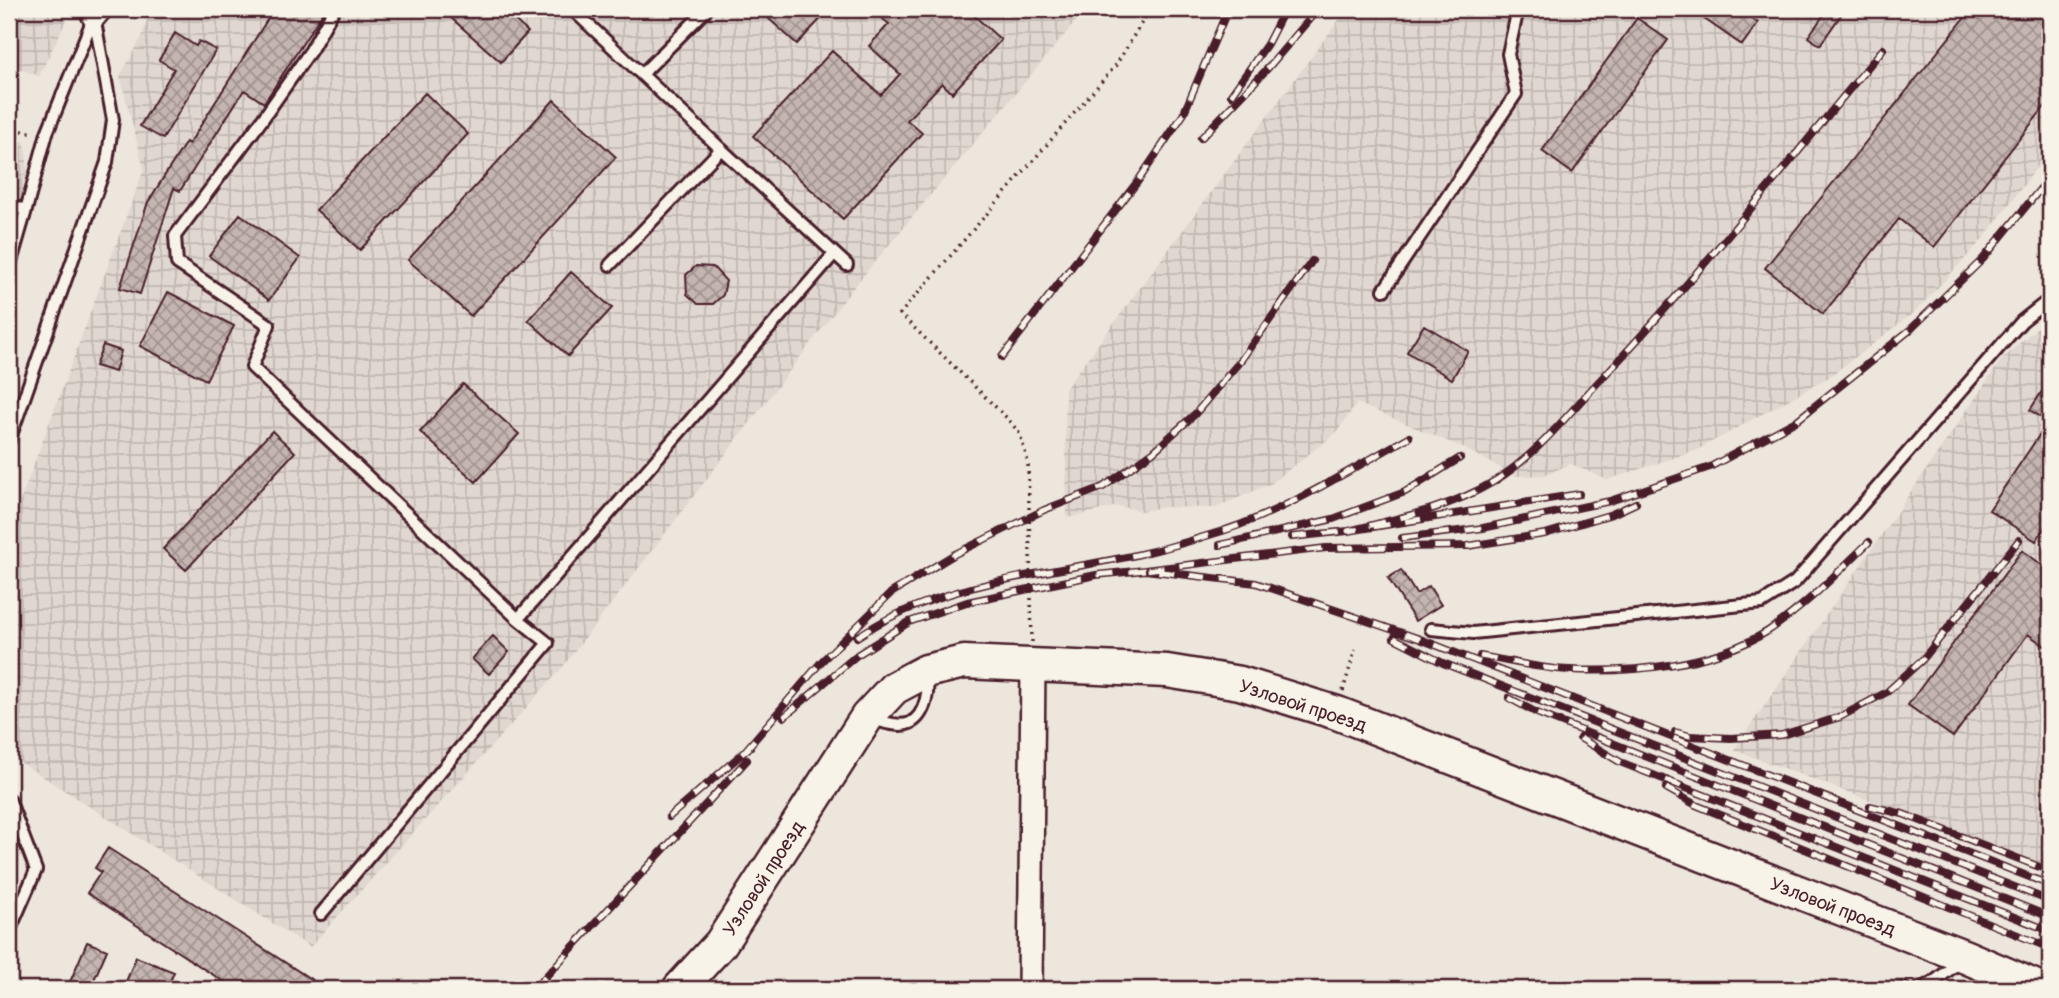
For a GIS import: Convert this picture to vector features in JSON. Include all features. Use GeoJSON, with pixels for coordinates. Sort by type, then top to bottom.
{"type":"FeatureCollection","features":[{"type":"Feature","properties":{"kind":"street","name":"Узловой проезд"},"geometry":{"type":"LineString","coordinates":[[679,989],[721,943],[867,717],[894,688],[926,671],[964,662],[1167,671],[1240,683],[1337,713],[1966,957],[2041,989]]}},
{"type":"Feature","properties":{"kind":"street"},"geometry":{"type":"LineString","coordinates":[[1030,989],[1033,665]]}},
{"type":"Feature","properties":{"kind":"lane"},"geometry":{"type":"LineString","coordinates":[[321,914],[548,643],[518,619],[251,367],[270,325],[177,263],[176,236],[262,121],[311,50],[334,9]]}},
{"type":"Feature","properties":{"kind":"lane"},"geometry":{"type":"LineString","coordinates":[[572,9],[847,265]]}},
{"type":"Feature","properties":{"kind":"lane"},"geometry":{"type":"LineString","coordinates":[[642,74],[706,9]]}},
{"type":"Feature","properties":{"kind":"lane"},"geometry":{"type":"LineString","coordinates":[[1384,290],[1516,94],[1508,54],[1518,9]]}},
{"type":"Feature","properties":{"kind":"lane"},"geometry":{"type":"LineString","coordinates":[[9,269],[47,132],[97,12]]}},
{"type":"Feature","properties":{"kind":"lane"},"geometry":{"type":"LineString","coordinates":[[9,441],[107,162],[113,120],[97,12]]}},
{"type":"Feature","properties":{"kind":"lane"},"geometry":{"type":"LineString","coordinates":[[610,265],[721,149]]}},
{"type":"Feature","properties":{"kind":"lane"},"geometry":{"type":"LineString","coordinates":[[9,205],[26,210]]}},
{"type":"Feature","properties":{"kind":"lane"},"geometry":{"type":"LineString","coordinates":[[518,619],[834,254]]}},
{"type":"Feature","properties":{"kind":"lane"},"geometry":{"type":"LineString","coordinates":[[1431,629],[1473,633],[1762,603],[1795,582],[2022,321],[2050,299]]}},
{"type":"Feature","properties":{"kind":"lane"},"geometry":{"type":"LineString","coordinates":[[9,799],[36,870],[9,932]]}},
{"type":"Feature","properties":{"kind":"lane"},"geometry":{"type":"LineString","coordinates":[[1918,989],[1931,984],[1966,957]]}},
{"type":"Feature","properties":{"kind":"lane"},"geometry":{"type":"LineString","coordinates":[[1900,989],[1905,989]]}},
{"type":"Feature","properties":{"kind":"path"},"geometry":{"type":"LineString","coordinates":[[1033,665],[1028,461],[1020,434],[1008,419],[900,314],[1116,65],[1150,9]]}},
{"type":"Feature","properties":{"kind":"path"},"geometry":{"type":"LineString","coordinates":[[9,125],[25,132],[47,132]]}},
{"type":"Feature","properties":{"kind":"path"},"geometry":{"type":"LineString","coordinates":[[1337,713],[1355,650]]}},
{"type":"Feature","properties":{"kind":"shaded area"},"geometry":{"type":"Polygon","coordinates":[[[9,9],[72,9],[39,76],[9,65],[9,9]]]}},
{"type":"Feature","properties":{"kind":"shaded area"},"geometry":{"type":"Polygon","coordinates":[[[150,9],[1086,9],[853,288],[562,668],[310,947],[9,755],[9,531],[144,169],[120,76],[142,37],[150,9]]]}},
{"type":"Feature","properties":{"kind":"shaded area"},"geometry":{"type":"Polygon","coordinates":[[[1347,9],[2050,9],[2050,150],[1983,239],[1915,312],[1829,377],[1697,450],[1607,480],[1571,464],[1544,475],[1516,476],[1461,447],[1357,403],[1336,433],[1272,483],[1215,508],[1163,507],[1142,511],[1118,506],[1067,518],[1065,389],[1347,9]]]}},
{"type":"Feature","properties":{"kind":"shaded area"},"geometry":{"type":"Polygon","coordinates":[[[9,136],[25,142],[31,204],[9,292],[9,136]]]}},
{"type":"Feature","properties":{"kind":"shaded area"},"geometry":{"type":"Polygon","coordinates":[[[2050,316],[2050,867],[1734,750],[2002,359],[2050,316]]]}},
{"type":"Feature","properties":{"kind":"building"},"geometry":{"type":"Polygon","coordinates":[[[274,9],[325,9],[264,103],[244,90],[180,191],[174,188],[140,294],[120,288],[148,202],[186,142],[189,144],[274,9]]]}},
{"type":"Feature","properties":{"kind":"building"},"geometry":{"type":"Polygon","coordinates":[[[441,9],[502,9],[528,32],[501,62],[441,9]]]}},
{"type":"Feature","properties":{"kind":"building"},"geometry":{"type":"Polygon","coordinates":[[[758,9],[830,9],[797,44],[758,9]]]}},
{"type":"Feature","properties":{"kind":"building"},"geometry":{"type":"Polygon","coordinates":[[[871,9],[967,9],[1001,40],[952,93],[942,83],[907,120],[922,133],[843,219],[753,136],[832,51],[881,95],[900,74],[869,46],[889,24],[871,9]]]}},
{"type":"Feature","properties":{"kind":"building"},"geometry":{"type":"Polygon","coordinates":[[[1690,9],[1736,9],[1758,23],[1742,45],[1690,9]]]}},
{"type":"Feature","properties":{"kind":"building"},"geometry":{"type":"Polygon","coordinates":[[[1828,9],[1845,9],[1820,45],[1808,37],[1828,9]]]}},
{"type":"Feature","properties":{"kind":"building"},"geometry":{"type":"Polygon","coordinates":[[[1972,9],[2044,9],[2050,14],[2050,100],[1934,247],[1899,219],[1823,314],[1765,268],[1972,9]]]}},
{"type":"Feature","properties":{"kind":"building"},"geometry":{"type":"Polygon","coordinates":[[[1637,18],[1668,40],[1572,173],[1542,151],[1637,18]]]}},
{"type":"Feature","properties":{"kind":"building"},"geometry":{"type":"Polygon","coordinates":[[[175,33],[196,46],[199,41],[216,50],[163,139],[140,126],[174,69],[159,60],[175,33]]]}},
{"type":"Feature","properties":{"kind":"building"},"geometry":{"type":"Polygon","coordinates":[[[425,93],[468,134],[360,250],[316,210],[425,93]]]}},
{"type":"Feature","properties":{"kind":"building"},"geometry":{"type":"Polygon","coordinates":[[[554,100],[616,157],[471,316],[408,260],[554,100]]]}},
{"type":"Feature","properties":{"kind":"building"},"geometry":{"type":"Polygon","coordinates":[[[240,214],[300,258],[269,300],[209,256],[240,214]]]}},
{"type":"Feature","properties":{"kind":"building"},"geometry":{"type":"Polygon","coordinates":[[[696,266],[713,267],[726,281],[723,295],[713,304],[698,304],[687,294],[686,275],[696,266]]]}},
{"type":"Feature","properties":{"kind":"building"},"geometry":{"type":"Polygon","coordinates":[[[571,272],[612,308],[568,356],[528,320],[571,272]]]}},
{"type":"Feature","properties":{"kind":"building"},"geometry":{"type":"Polygon","coordinates":[[[168,292],[234,326],[206,380],[140,346],[168,292]]]}},
{"type":"Feature","properties":{"kind":"building"},"geometry":{"type":"Polygon","coordinates":[[[1424,325],[1468,351],[1452,379],[1407,352],[1424,325]]]}},
{"type":"Feature","properties":{"kind":"building"},"geometry":{"type":"Polygon","coordinates":[[[103,345],[121,351],[115,372],[95,366],[103,345]]]}},
{"type":"Feature","properties":{"kind":"building"},"geometry":{"type":"Polygon","coordinates":[[[2050,379],[2050,519],[2036,541],[1989,510],[2048,422],[2030,410],[2050,379]]]}},
{"type":"Feature","properties":{"kind":"building"},"geometry":{"type":"Polygon","coordinates":[[[463,384],[519,434],[476,482],[420,432],[463,384]]]}},
{"type":"Feature","properties":{"kind":"building"},"geometry":{"type":"Polygon","coordinates":[[[272,431],[295,452],[186,570],[163,549],[272,431]]]}},
{"type":"Feature","properties":{"kind":"building"},"geometry":{"type":"Polygon","coordinates":[[[2022,550],[2050,571],[2050,650],[2028,634],[1953,737],[1908,705],[2022,550]]]}},
{"type":"Feature","properties":{"kind":"building"},"geometry":{"type":"Polygon","coordinates":[[[1401,570],[1416,594],[1429,586],[1441,605],[1415,621],[1388,578],[1401,570]]]}},
{"type":"Feature","properties":{"kind":"building"},"geometry":{"type":"Polygon","coordinates":[[[493,636],[509,652],[489,674],[472,659],[493,636]]]}},
{"type":"Feature","properties":{"kind":"building"},"geometry":{"type":"Polygon","coordinates":[[[108,848],[326,989],[235,989],[87,893],[101,872],[95,868],[108,848]]]}},
{"type":"Feature","properties":{"kind":"building"},"geometry":{"type":"Polygon","coordinates":[[[87,942],[107,950],[90,989],[67,989],[87,942]]]}},
{"type":"Feature","properties":{"kind":"building"},"geometry":{"type":"Polygon","coordinates":[[[136,957],[174,972],[167,989],[123,989],[136,957]]]}},
{"type":"Feature","properties":{"kind":"railway"},"geometry":{"type":"LineString","coordinates":[[1002,357],[1138,181],[1183,115],[1228,9]]}},
{"type":"Feature","properties":{"kind":"railway"},"geometry":{"type":"LineString","coordinates":[[1231,95],[1267,44],[1285,9]]}},
{"type":"Feature","properties":{"kind":"railway"},"geometry":{"type":"LineString","coordinates":[[1201,138],[1268,68],[1318,9]]}},
{"type":"Feature","properties":{"kind":"railway"},"geometry":{"type":"LineString","coordinates":[[1579,494],[1348,531],[1422,512],[1458,499],[1493,482],[1524,459],[1552,433],[1676,296],[1883,49]]}},
{"type":"Feature","properties":{"kind":"railway"},"geometry":{"type":"LineString","coordinates":[[1402,538],[1483,528],[1610,501],[1710,467],[1796,421],[1910,330],[1983,259],[2050,177]]}},
{"type":"Feature","properties":{"kind":"railway"},"geometry":{"type":"LineString","coordinates":[[744,752],[822,661],[891,593],[955,554],[1044,510],[1103,487],[1153,452],[1195,414],[1241,360],[1312,261]]}},
{"type":"Feature","properties":{"kind":"railway"},"geometry":{"type":"LineString","coordinates":[[857,637],[888,619],[956,592],[1144,553],[1230,528],[1309,493],[1409,437]]}},
{"type":"Feature","properties":{"kind":"railway"},"geometry":{"type":"LineString","coordinates":[[1220,545],[1333,519],[1405,492],[1460,458]]}},
{"type":"Feature","properties":{"kind":"railway"},"geometry":{"type":"LineString","coordinates":[[1636,503],[1612,514],[1545,534],[1468,546],[1326,548],[1145,570],[1256,583],[1420,639],[2050,885]]}},
{"type":"Feature","properties":{"kind":"railway"},"geometry":{"type":"LineString","coordinates":[[1292,537],[1348,531]]}},
{"type":"Feature","properties":{"kind":"railway"},"geometry":{"type":"LineString","coordinates":[[1675,732],[1690,736],[1731,738],[1782,735],[1840,717],[1887,692],[1923,659],[2019,540]]}},
{"type":"Feature","properties":{"kind":"railway"},"geometry":{"type":"LineString","coordinates":[[1480,656],[1548,668],[1595,671],[1647,668],[1723,652],[1747,643],[1782,621],[1821,589],[1869,542]]}},
{"type":"Feature","properties":{"kind":"railway"},"geometry":{"type":"LineString","coordinates":[[784,717],[857,655],[909,622],[967,602],[1096,575],[1145,570]]}},
{"type":"Feature","properties":{"kind":"railway"},"geometry":{"type":"LineString","coordinates":[[1394,638],[1443,663],[2050,901]]}},
{"type":"Feature","properties":{"kind":"railway"},"geometry":{"type":"LineString","coordinates":[[1509,698],[1537,713],[2050,917]]}},
{"type":"Feature","properties":{"kind":"railway"},"geometry":{"type":"LineString","coordinates":[[1580,738],[1620,762],[2050,931]]}},
{"type":"Feature","properties":{"kind":"railway"},"geometry":{"type":"LineString","coordinates":[[669,817],[750,747]]}},
{"type":"Feature","properties":{"kind":"railway"},"geometry":{"type":"LineString","coordinates":[[534,989],[747,760]]}},
{"type":"Feature","properties":{"kind":"railway"},"geometry":{"type":"LineString","coordinates":[[1666,788],[1696,805],[2050,948]]}},
{"type":"Feature","properties":{"kind":"railway"},"geometry":{"type":"LineString","coordinates":[[1870,806],[1903,814],[2050,871]]}}]}
